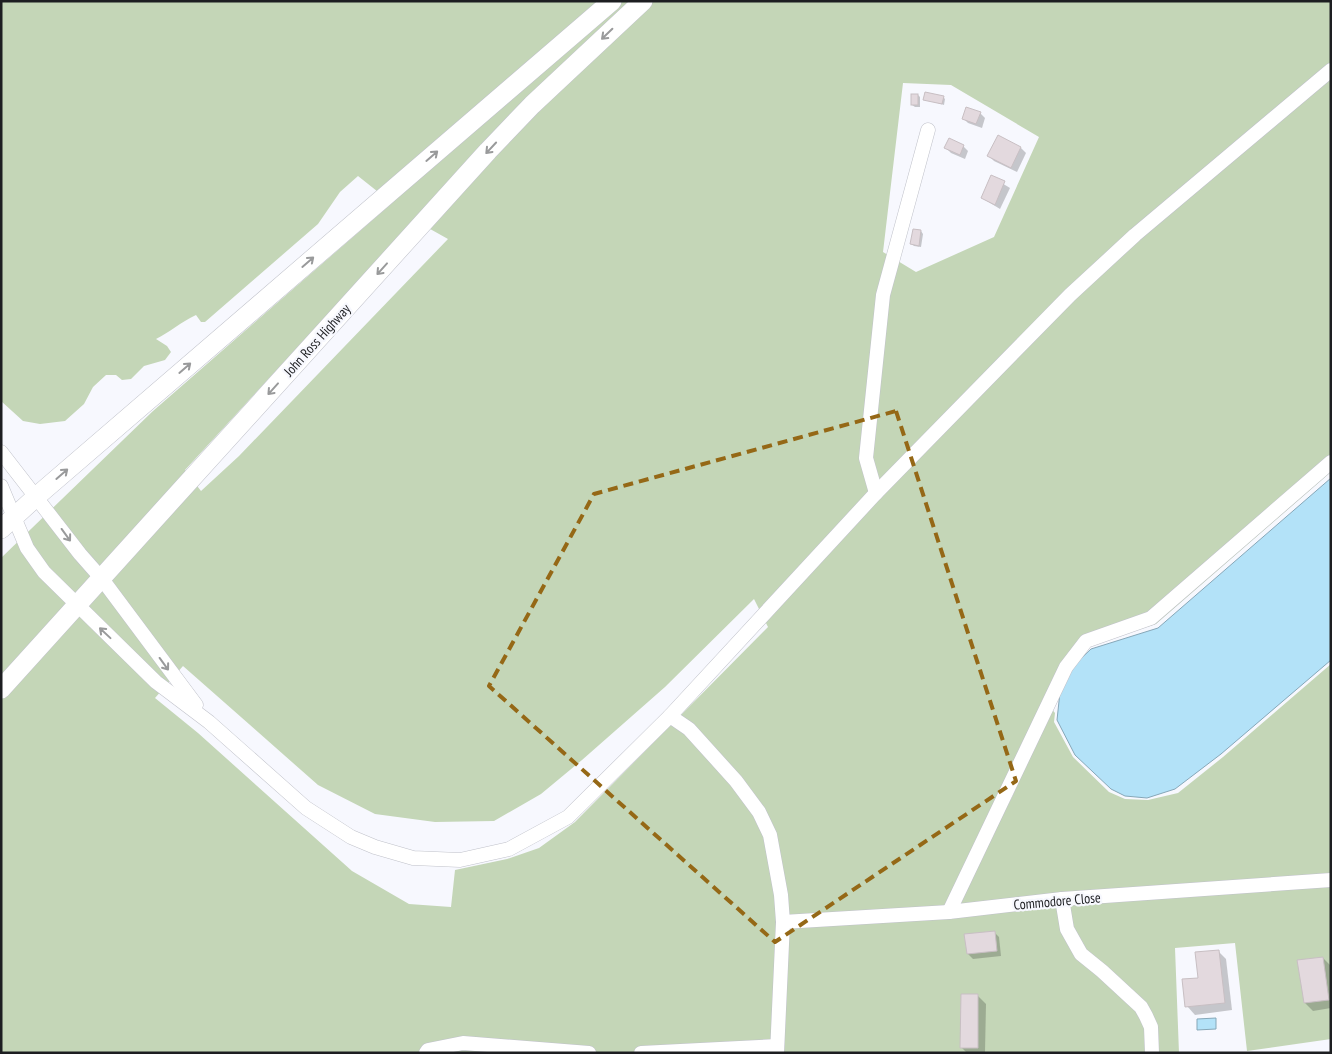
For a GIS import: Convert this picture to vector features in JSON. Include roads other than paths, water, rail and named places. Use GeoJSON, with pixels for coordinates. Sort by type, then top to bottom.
{"type":"FeatureCollection","features":[{"type":"Feature","properties":{"kind":"main road"},"geometry":{"type":"LineString","coordinates":[[7,524],[37,496],[612,1]]}},
{"type":"Feature","properties":{"kind":"main road","name":"John Ross Highway"},"geometry":{"type":"LineString","coordinates":[[1,688],[488,152],[532,105],[643,1]]}},
{"type":"Feature","properties":{"kind":"street"},"geometry":{"type":"LineString","coordinates":[[1,486],[7,524],[44,572],[156,682],[209,722],[306,808],[351,836],[375,847],[413,858],[460,860],[509,850],[568,817],[670,716],[876,492],[1070,295],[1135,235],[1331,70]]}},
{"type":"Feature","properties":{"kind":"street"},"geometry":{"type":"LineString","coordinates":[[876,492],[866,458],[883,295],[928,130]]}},
{"type":"Feature","properties":{"kind":"street"},"geometry":{"type":"LineString","coordinates":[[1,452],[37,496],[80,554],[102,578],[209,722]]}},
{"type":"Feature","properties":{"kind":"street"},"geometry":{"type":"LineString","coordinates":[[949,912],[1066,667],[1086,641],[1151,618],[1331,462]]}},
{"type":"Feature","properties":{"kind":"street"},"geometry":{"type":"LineString","coordinates":[[640,1053],[777,1049],[783,922],[781,895],[770,835],[759,812],[736,781],[689,728],[670,716]]}},
{"type":"Feature","properties":{"kind":"street","name":"Commodore Close"},"geometry":{"type":"LineString","coordinates":[[783,922],[949,912],[1062,899],[1331,880]]}},
{"type":"Feature","properties":{"kind":"street"},"geometry":{"type":"LineString","coordinates":[[1062,899],[1067,929],[1080,954],[1102,970],[1141,1007],[1151,1027],[1152,1053]]}},
{"type":"Feature","properties":{"kind":"street"},"geometry":{"type":"LineString","coordinates":[[426,1053],[428,1050],[463,1043],[589,1053]]}},
{"type":"Feature","properties":{"kind":"water"},"geometry":{"type":"Polygon","coordinates":[[[1331,478],[1331,660],[1221,754],[1175,789],[1147,798],[1125,796],[1111,789],[1075,755],[1057,720],[1060,692],[1069,670],[1091,649],[1158,628],[1331,478]]]}},
{"type":"Feature","properties":{"kind":"water"},"geometry":{"type":"Polygon","coordinates":[[[1216,1018],[1216,1029],[1197,1030],[1197,1019],[1216,1018]]]}}]}
